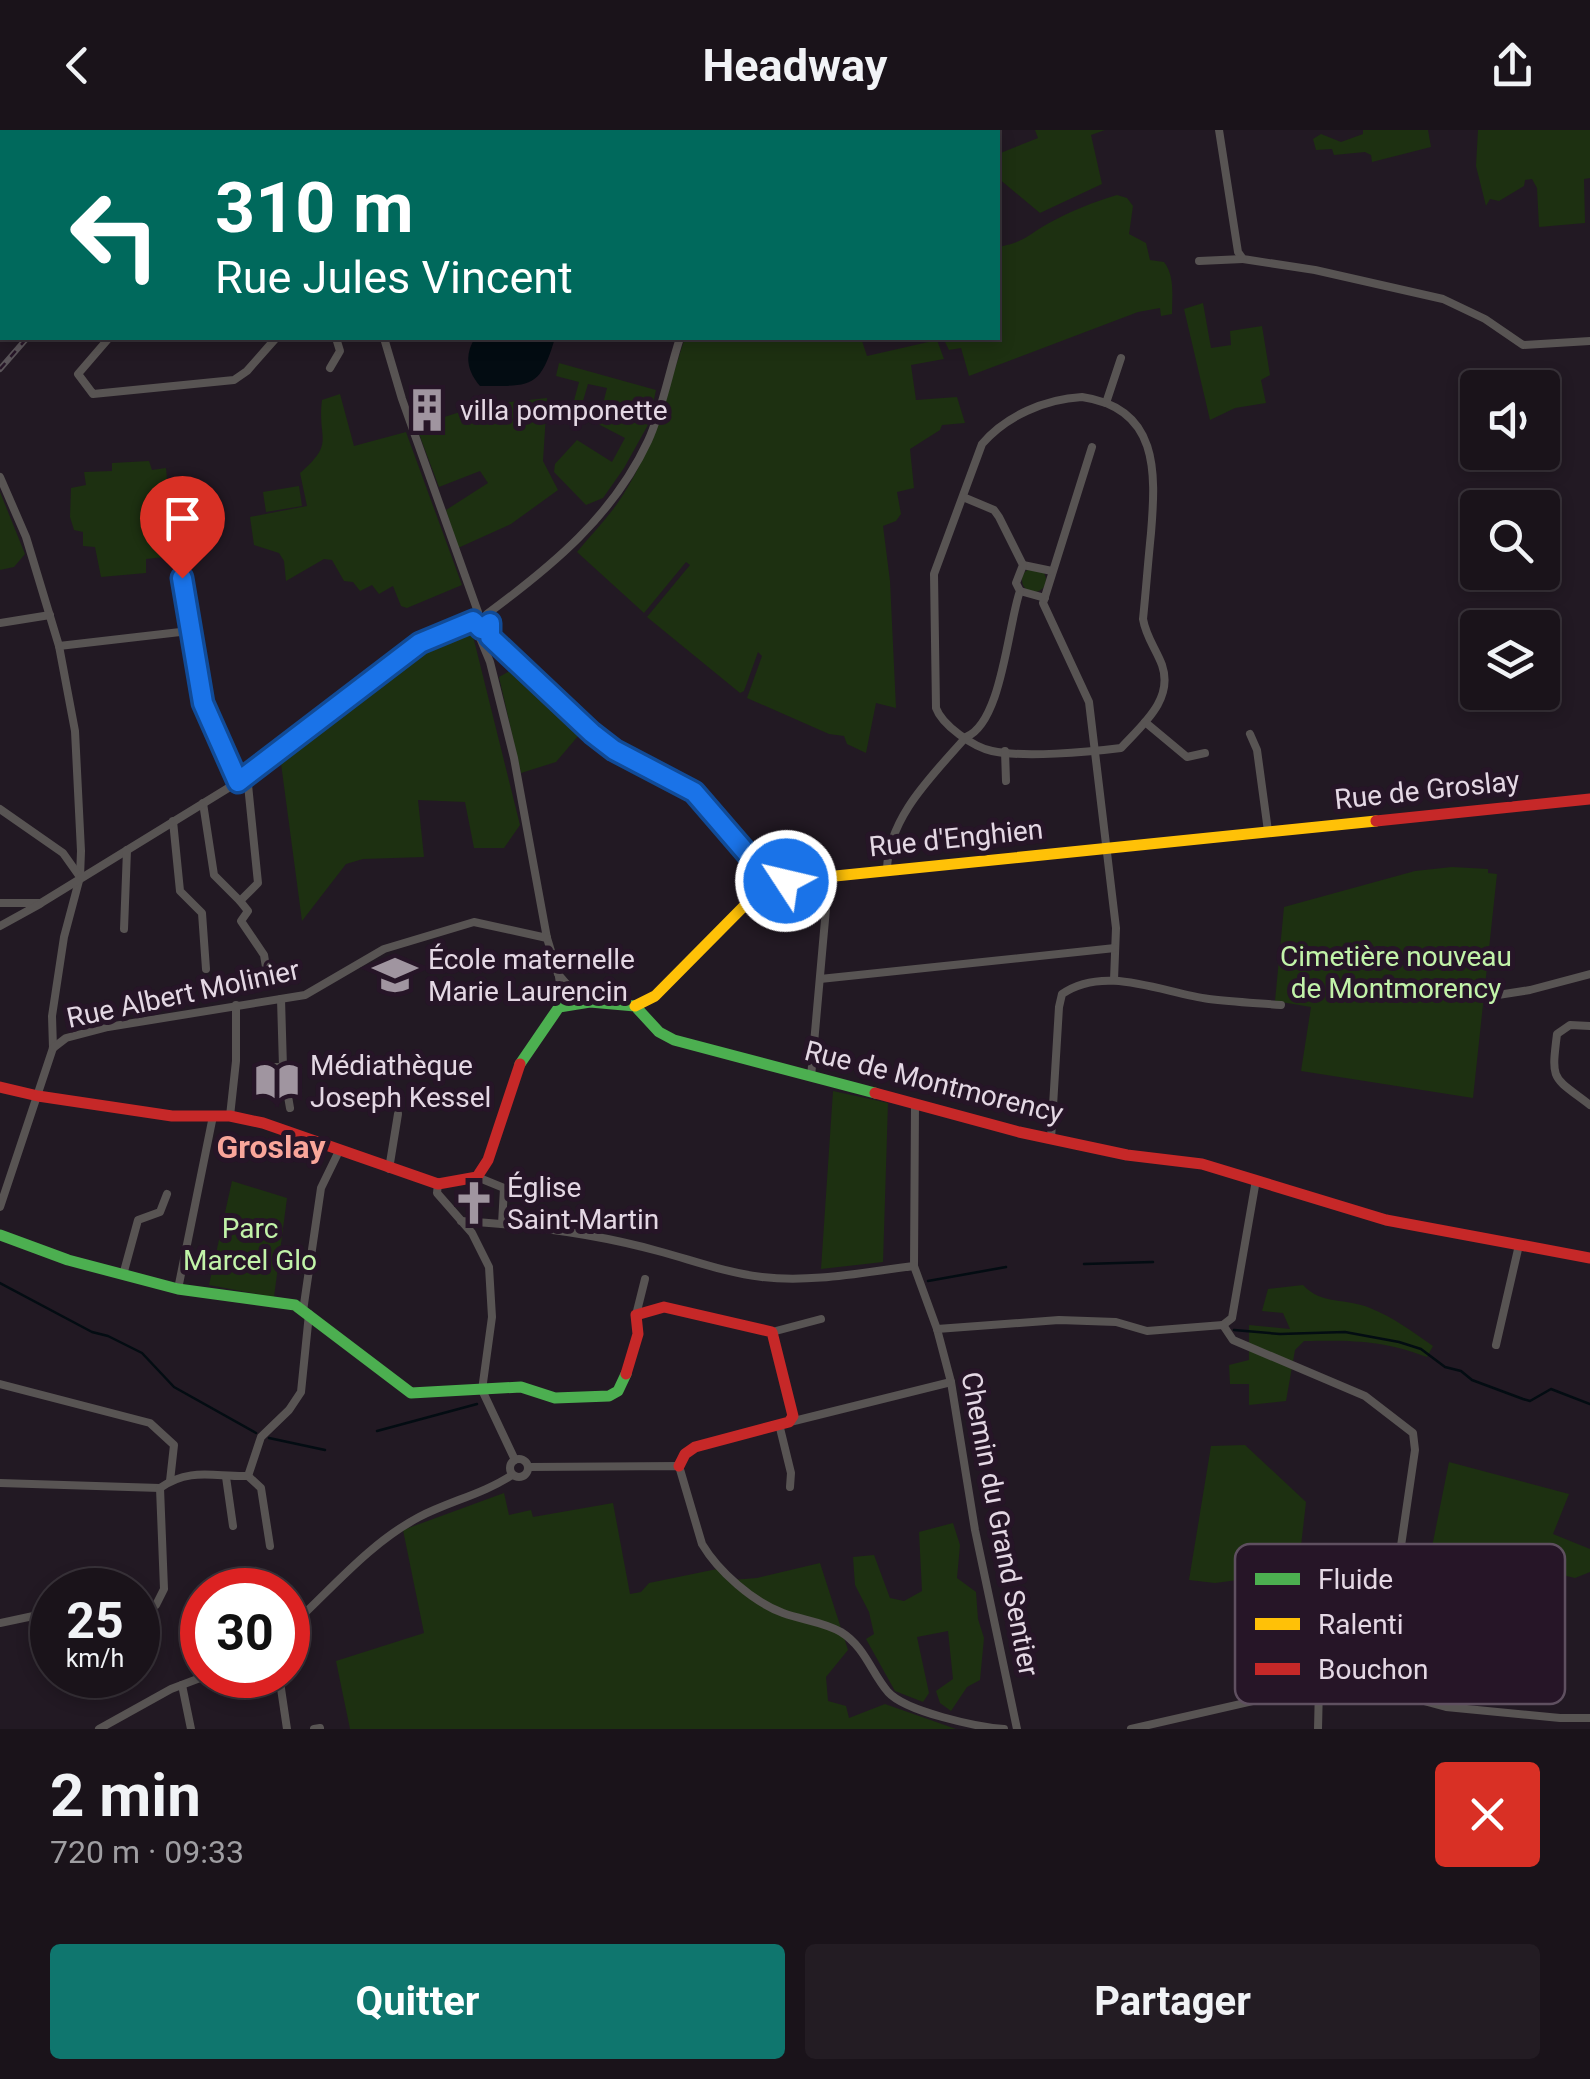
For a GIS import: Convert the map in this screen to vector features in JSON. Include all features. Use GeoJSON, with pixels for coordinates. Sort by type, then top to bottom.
{"type":"FeatureCollection","features":[{"type":"Feature","properties":{"kind":"street"},"geometry":{"type":"LineString","coordinates":[[1219,130],[1238,252],[1243,259]]}},
{"type":"Feature","properties":{"kind":"street"},"geometry":{"type":"LineString","coordinates":[[1199,261],[1243,259],[1314,270],[1443,300],[1485,319],[1523,345],[1590,341]]}},
{"type":"Feature","properties":{"kind":"street"},"geometry":{"type":"LineString","coordinates":[[107,340],[78,374],[94,394],[234,380],[248,371],[272,341]]}},
{"type":"Feature","properties":{"kind":"street"},"geometry":{"type":"LineString","coordinates":[[330,368],[340,351],[337,340]]}},
{"type":"Feature","properties":{"kind":"street"},"geometry":{"type":"LineString","coordinates":[[385,340],[402,400],[484,624],[534,855],[547,938],[562,990],[559,1006],[523,1056],[488,1160],[477,1177]]}},
{"type":"Feature","properties":{"kind":"street"},"geometry":{"type":"LineString","coordinates":[[0,926],[238,782],[420,643],[484,624],[564,556],[621,488],[648,442],[679,340]]}},
{"type":"Feature","properties":{"kind":"street"},"geometry":{"type":"LineString","coordinates":[[1106,402],[1121,358]]}},
{"type":"Feature","properties":{"kind":"street"},"geometry":{"type":"LineString","coordinates":[[1082,397],[1106,402],[1140,429],[1155,472],[1143,619],[1162,666],[1164,688],[1155,711],[1121,748],[986,748],[942,721],[936,708],[933,584],[937,563],[963,498],[982,444],[1004,422],[1068,398],[1082,397]]}},
{"type":"Feature","properties":{"kind":"street"},"geometry":{"type":"LineString","coordinates":[[1092,447],[1043,603],[1089,702],[1116,928],[1114,980]]}},
{"type":"Feature","properties":{"kind":"street"},"geometry":{"type":"LineString","coordinates":[[0,477],[26,537],[59,646],[75,731],[80,877],[64,937],[52,1016],[53,1048],[0,1207]]}},
{"type":"Feature","properties":{"kind":"street"},"geometry":{"type":"LineString","coordinates":[[963,498],[994,510],[1023,565],[1016,583],[1020,591],[1044,598]]}},
{"type":"Feature","properties":{"kind":"street"},"geometry":{"type":"LineString","coordinates":[[179,551],[203,703],[238,782]]}},
{"type":"Feature","properties":{"kind":"street"},"geometry":{"type":"LineString","coordinates":[[1023,565],[1052,571]]}},
{"type":"Feature","properties":{"kind":"street"},"geometry":{"type":"LineString","coordinates":[[886,870],[887,848],[918,792],[966,736],[974,734],[986,715],[1005,662],[1012,612],[1020,591]]}},
{"type":"Feature","properties":{"kind":"street"},"geometry":{"type":"LineString","coordinates":[[0,623],[50,616]]}},
{"type":"Feature","properties":{"kind":"street"},"geometry":{"type":"LineString","coordinates":[[484,624],[490,662]]}},
{"type":"Feature","properties":{"kind":"street"},"geometry":{"type":"LineString","coordinates":[[484,624],[592,733],[614,750],[694,792],[750,857],[786,881]]}},
{"type":"Feature","properties":{"kind":"street"},"geometry":{"type":"LineString","coordinates":[[59,646],[190,631]]}},
{"type":"Feature","properties":{"kind":"street"},"geometry":{"type":"LineString","coordinates":[[1145,722],[1187,757],[1205,753]]}},
{"type":"Feature","properties":{"kind":"street"},"geometry":{"type":"LineString","coordinates":[[1250,734],[1258,750],[1268,830]]}},
{"type":"Feature","properties":{"kind":"street"},"geometry":{"type":"LineString","coordinates":[[1006,751],[1006,781]]}},
{"type":"Feature","properties":{"kind":"street"},"geometry":{"type":"LineString","coordinates":[[240,901],[258,883],[246,775]]}},
{"type":"Feature","properties":{"kind":"street","name":"Rue de Groslay"},"geometry":{"type":"LineString","coordinates":[[1268,830],[1590,799]]}},
{"type":"Feature","properties":{"kind":"street"},"geometry":{"type":"LineString","coordinates":[[202,804],[214,875],[248,911],[242,921],[264,955],[269,984]]}},
{"type":"Feature","properties":{"kind":"street"},"geometry":{"type":"LineString","coordinates":[[0,808],[68,858],[80,877]]}},
{"type":"Feature","properties":{"kind":"street"},"geometry":{"type":"LineString","coordinates":[[173,821],[180,891],[202,913],[206,969]]}},
{"type":"Feature","properties":{"kind":"street","name":"Rue d'Enghien"},"geometry":{"type":"LineString","coordinates":[[635,1006],[655,996],[755,896],[786,881],[1268,830]]}},
{"type":"Feature","properties":{"kind":"street"},"geometry":{"type":"LineString","coordinates":[[124,929],[128,850]]}},
{"type":"Feature","properties":{"kind":"street"},"geometry":{"type":"LineString","coordinates":[[811,1077],[829,875]]}},
{"type":"Feature","properties":{"kind":"street"},"geometry":{"type":"LineString","coordinates":[[0,903],[41,903]]}},
{"type":"Feature","properties":{"kind":"street","name":"Rue Albert Molinier"},"geometry":{"type":"LineString","coordinates":[[53,1048],[66,1038],[108,1027],[305,995],[384,949],[474,922],[547,938]]}},
{"type":"Feature","properties":{"kind":"street"},"geometry":{"type":"LineString","coordinates":[[820,979],[1115,948]]}},
{"type":"Feature","properties":{"kind":"street"},"geometry":{"type":"LineString","coordinates":[[558,974],[590,1002]]}},
{"type":"Feature","properties":{"kind":"street"},"geometry":{"type":"LineString","coordinates":[[1485,997],[1590,974]]}},
{"type":"Feature","properties":{"kind":"street"},"geometry":{"type":"LineString","coordinates":[[1052,1139],[1058,1007],[1062,994],[1074,985],[1114,980],[1208,999],[1281,1006]]}},
{"type":"Feature","properties":{"kind":"street"},"geometry":{"type":"LineString","coordinates":[[282,998],[283,1067],[290,1108]]}},
{"type":"Feature","properties":{"kind":"street"},"geometry":{"type":"LineString","coordinates":[[559,1006],[590,1002],[635,1006]]}},
{"type":"Feature","properties":{"kind":"street"},"geometry":{"type":"LineString","coordinates":[[230,1116],[236,1061],[236,1005]]}},
{"type":"Feature","properties":{"kind":"street","name":"Rue de Montmorency"},"geometry":{"type":"LineString","coordinates":[[635,1006],[656,1032],[670,1042],[708,1048],[1052,1139],[1127,1155],[1202,1164],[1386,1220],[1590,1258]]}},
{"type":"Feature","properties":{"kind":"street"},"geometry":{"type":"LineString","coordinates":[[1590,1026],[1570,1025],[1558,1034],[1553,1070],[1558,1081],[1590,1105]]}},
{"type":"Feature","properties":{"kind":"street"},"geometry":{"type":"LineString","coordinates":[[236,1061],[249,1067]]}},
{"type":"Feature","properties":{"kind":"street"},"geometry":{"type":"LineString","coordinates":[[259,1067],[283,1067]]}},
{"type":"Feature","properties":{"kind":"street"},"geometry":{"type":"LineString","coordinates":[[0,1086],[38,1096],[172,1116],[230,1116],[438,1184],[477,1177],[528,1193]]}},
{"type":"Feature","properties":{"kind":"street"},"geometry":{"type":"LineString","coordinates":[[461,1222],[562,1230],[765,1278],[820,1278],[914,1266],[915,1104]]}},
{"type":"Feature","properties":{"kind":"street"},"geometry":{"type":"LineString","coordinates":[[390,1169],[398,1114]]}},
{"type":"Feature","properties":{"kind":"street"},"geometry":{"type":"LineString","coordinates":[[178,1289],[213,1116]]}},
{"type":"Feature","properties":{"kind":"street"},"geometry":{"type":"LineString","coordinates":[[248,1476],[261,1437],[289,1410],[300,1392],[321,1188],[339,1151]]}},
{"type":"Feature","properties":{"kind":"street"},"geometry":{"type":"LineString","coordinates":[[937,1329],[1059,1320],[1116,1322],[1148,1330],[1223,1325],[1232,1318],[1256,1180]]}},
{"type":"Feature","properties":{"kind":"street"},"geometry":{"type":"LineString","coordinates":[[438,1184],[437,1193],[481,1250],[492,1284],[492,1317],[482,1390],[514,1460]]}},
{"type":"Feature","properties":{"kind":"street"},"geometry":{"type":"LineString","coordinates":[[502,1224],[504,1188]]}},
{"type":"Feature","properties":{"kind":"street"},"geometry":{"type":"LineString","coordinates":[[123,1275],[138,1220],[160,1212],[167,1194]]}},
{"type":"Feature","properties":{"kind":"street"},"geometry":{"type":"LineString","coordinates":[[0,1235],[178,1289],[295,1305],[405,1391],[521,1387],[555,1398],[610,1396],[624,1381],[638,1334],[636,1316],[645,1280]]}},
{"type":"Feature","properties":{"kind":"street"},"geometry":{"type":"LineString","coordinates":[[1496,1345],[1519,1244]]}},
{"type":"Feature","properties":{"kind":"street","name":"Chemin du Grand Sentier"},"geometry":{"type":"LineString","coordinates":[[914,1266],[951,1382],[975,1530],[1017,1729]]}},
{"type":"Feature","properties":{"kind":"street"},"geometry":{"type":"LineString","coordinates":[[636,1316],[664,1307],[772,1332],[821,1319]]}},
{"type":"Feature","properties":{"kind":"street"},"geometry":{"type":"LineString","coordinates":[[1223,1325],[1232,1340],[1365,1396],[1413,1433],[1415,1450],[1401,1544]]}},
{"type":"Feature","properties":{"kind":"street"},"geometry":{"type":"LineString","coordinates":[[772,1332],[794,1410],[784,1423],[790,1487]]}},
{"type":"Feature","properties":{"kind":"street"},"geometry":{"type":"LineString","coordinates":[[951,1382],[695,1447],[685,1454],[679,1466],[702,1544],[729,1575],[771,1608],[840,1631],[861,1648],[891,1696],[916,1708],[1004,1729]]}},
{"type":"Feature","properties":{"kind":"street"},"geometry":{"type":"LineString","coordinates":[[0,1384],[150,1423],[174,1445],[170,1481]]}},
{"type":"Feature","properties":{"kind":"street"},"geometry":{"type":"LineString","coordinates":[[514,1460],[523,1460],[528,1467]]}},
{"type":"Feature","properties":{"kind":"street"},"geometry":{"type":"LineString","coordinates":[[512,1476],[509,1467],[514,1460]]}},
{"type":"Feature","properties":{"kind":"street"},"geometry":{"type":"LineString","coordinates":[[528,1467],[679,1466]]}},
{"type":"Feature","properties":{"kind":"street"},"geometry":{"type":"LineString","coordinates":[[310,1607],[358,1560],[419,1518],[484,1493],[512,1476],[523,1476],[528,1467]]}},
{"type":"Feature","properties":{"kind":"street"},"geometry":{"type":"LineString","coordinates":[[0,1483],[160,1488],[191,1474],[248,1476],[261,1488],[270,1546]]}},
{"type":"Feature","properties":{"kind":"street"},"geometry":{"type":"LineString","coordinates":[[226,1476],[233,1526]]}},
{"type":"Feature","properties":{"kind":"street"},"geometry":{"type":"LineString","coordinates":[[160,1488],[163,1595],[160,1598]]}},
{"type":"Feature","properties":{"kind":"street"},"geometry":{"type":"LineString","coordinates":[[0,1622],[30,1616]]}},
{"type":"Feature","properties":{"kind":"street"},"geometry":{"type":"LineString","coordinates":[[100,1729],[180,1686]]}},
{"type":"Feature","properties":{"kind":"street"},"geometry":{"type":"LineString","coordinates":[[185,1698],[192,1729]]}},
{"type":"Feature","properties":{"kind":"street"},"geometry":{"type":"LineString","coordinates":[[282,1698],[287,1729]]}},
{"type":"Feature","properties":{"kind":"street"},"geometry":{"type":"LineString","coordinates":[[1132,1729],[1238,1704]]}},
{"type":"Feature","properties":{"kind":"street"},"geometry":{"type":"LineString","coordinates":[[1435,1704],[1590,1718]]}},
{"type":"Feature","properties":{"kind":"green space"},"geometry":{"type":"Polygon","coordinates":[[[1035,130],[1105,130],[1091,135],[1102,184],[1040,213],[1000,180],[1000,153],[1038,138],[1035,130]]]}},
{"type":"Feature","properties":{"kind":"green space"},"geometry":{"type":"Polygon","coordinates":[[[1363,130],[1428,130],[1431,147],[1372,162],[1371,155],[1365,152],[1334,155],[1332,149],[1316,150],[1313,139],[1321,134],[1341,142],[1363,134],[1363,130]]]}},
{"type":"Feature","properties":{"kind":"green space"},"geometry":{"type":"Polygon","coordinates":[[[1478,130],[1590,130],[1590,178],[1584,179],[1585,223],[1539,227],[1537,188],[1532,179],[1525,180],[1524,186],[1499,201],[1490,199],[1486,206],[1476,166],[1478,130]]]}},
{"type":"Feature","properties":{"kind":"green space"},"geometry":{"type":"Polygon","coordinates":[[[1117,195],[1127,198],[1133,206],[1129,234],[1146,243],[1150,260],[1164,262],[1168,268],[1172,314],[1161,316],[1160,308],[1138,312],[969,376],[961,348],[949,350],[944,340],[1000,340],[1000,246],[1020,241],[1091,204],[1117,195]]]}},
{"type":"Feature","properties":{"kind":"green space"},"geometry":{"type":"Polygon","coordinates":[[[1203,303],[1211,348],[1231,345],[1230,331],[1262,326],[1270,375],[1261,380],[1266,403],[1235,408],[1210,420],[1184,309],[1203,303]]]}},
{"type":"Feature","properties":{"kind":"green space"},"geometry":{"type":"Polygon","coordinates":[[[684,340],[862,340],[867,356],[937,340],[944,359],[911,365],[916,400],[957,397],[965,423],[942,425],[910,449],[914,488],[897,492],[901,514],[896,521],[883,526],[890,581],[896,708],[876,703],[866,753],[847,744],[844,736],[829,734],[747,698],[762,656],[758,652],[740,693],[647,617],[690,565],[686,562],[644,613],[577,552],[629,485],[657,423],[684,340]]]}},
{"type":"Feature","properties":{"kind":"green space"},"geometry":{"type":"Polygon","coordinates":[[[559,363],[656,390],[649,423],[624,468],[603,498],[586,505],[554,472],[555,464],[577,440],[612,462],[625,438],[598,424],[607,388],[588,384],[580,411],[572,408],[579,382],[556,376],[559,363]]]}},
{"type":"Feature","properties":{"kind":"green space"},"geometry":{"type":"Polygon","coordinates":[[[340,394],[354,446],[406,432],[462,585],[407,608],[401,606],[393,586],[379,594],[372,585],[360,591],[353,582],[344,581],[332,560],[324,559],[286,581],[279,553],[254,545],[250,517],[307,506],[300,473],[321,447],[322,400],[340,394]]]}},
{"type":"Feature","properties":{"kind":"green space"},"geometry":{"type":"Polygon","coordinates":[[[547,398],[543,461],[558,490],[511,524],[458,548],[446,510],[488,483],[480,471],[439,487],[416,426],[482,405],[547,398]]]}},
{"type":"Feature","properties":{"kind":"green space"},"geometry":{"type":"Polygon","coordinates":[[[149,461],[152,470],[166,468],[174,556],[146,559],[146,573],[101,577],[95,547],[83,546],[83,532],[74,530],[70,517],[71,488],[86,485],[84,472],[112,471],[112,463],[149,461]]]}},
{"type":"Feature","properties":{"kind":"green space"},"geometry":{"type":"Polygon","coordinates":[[[299,486],[302,506],[266,512],[263,492],[299,486]]]}},
{"type":"Feature","properties":{"kind":"green space"},"geometry":{"type":"Polygon","coordinates":[[[0,492],[25,554],[14,567],[0,570],[0,492]]]}},
{"type":"Feature","properties":{"kind":"green space"},"geometry":{"type":"Polygon","coordinates":[[[1034,568],[1046,580],[1034,592],[1022,580],[1034,568]]]}},
{"type":"Feature","properties":{"kind":"green space"},"geometry":{"type":"Polygon","coordinates":[[[464,630],[473,636],[520,825],[504,848],[474,848],[465,802],[418,800],[424,857],[363,859],[346,864],[302,921],[280,756],[429,645],[464,630]]]}},
{"type":"Feature","properties":{"kind":"green space"},"geometry":{"type":"Polygon","coordinates":[[[513,669],[579,735],[556,762],[521,773],[499,677],[513,669]]]}},
{"type":"Feature","properties":{"kind":"green space","name":"Cimetière nouveau de Montmorency"},"geometry":{"type":"Polygon","coordinates":[[[1488,869],[1488,873],[1497,874],[1473,1098],[1301,1071],[1311,1007],[1275,1001],[1284,907],[1415,871],[1488,869]]]}},
{"type":"Feature","properties":{"kind":"green space"},"geometry":{"type":"Polygon","coordinates":[[[833,1091],[888,1103],[883,1262],[821,1269],[833,1091]]]}},
{"type":"Feature","properties":{"kind":"green space","name":"Parc Marcel Glo"},"geometry":{"type":"Polygon","coordinates":[[[232,1181],[287,1198],[274,1297],[209,1285],[232,1181]]]}},
{"type":"Feature","properties":{"kind":"green space"},"geometry":{"type":"Polygon","coordinates":[[[1303,1285],[1318,1296],[1378,1312],[1433,1346],[1427,1357],[1367,1342],[1304,1341],[1295,1350],[1286,1401],[1249,1405],[1249,1384],[1230,1384],[1229,1365],[1249,1360],[1249,1325],[1290,1329],[1283,1313],[1262,1311],[1268,1289],[1303,1285]]]}},
{"type":"Feature","properties":{"kind":"green space"},"geometry":{"type":"Polygon","coordinates":[[[1245,1445],[1306,1502],[1301,1544],[1235,1544],[1235,1580],[1215,1583],[1189,1580],[1211,1446],[1245,1445]]]}},
{"type":"Feature","properties":{"kind":"green space"},"geometry":{"type":"Polygon","coordinates":[[[1449,1462],[1569,1494],[1553,1534],[1590,1549],[1590,1572],[1575,1578],[1565,1576],[1565,1544],[1433,1544],[1449,1462]]]}},
{"type":"Feature","properties":{"kind":"green space"},"geometry":{"type":"Polygon","coordinates":[[[504,1493],[509,1515],[531,1510],[533,1517],[613,1503],[630,1594],[641,1592],[649,1583],[717,1569],[732,1580],[820,1563],[848,1650],[826,1677],[828,1701],[846,1706],[849,1718],[885,1704],[956,1729],[350,1729],[336,1661],[424,1633],[403,1530],[504,1493]]]}},
{"type":"Feature","properties":{"kind":"green space"},"geometry":{"type":"Polygon","coordinates":[[[953,1523],[960,1545],[957,1578],[976,1592],[984,1638],[980,1680],[967,1687],[951,1711],[940,1703],[936,1691],[953,1679],[948,1631],[917,1637],[929,1693],[923,1702],[895,1691],[866,1639],[874,1634],[869,1612],[855,1585],[853,1557],[874,1555],[890,1598],[904,1601],[922,1591],[919,1532],[953,1523]]]}},
{"type":"Feature","properties":{"kind":"shaded area"},"geometry":{"type":"Polygon","coordinates":[[[474,340],[554,340],[538,376],[522,384],[497,386],[480,386],[472,375],[468,357],[474,340]]]}},
{"type":"Feature","properties":{"kind":"waterway"},"geometry":{"type":"LineString","coordinates":[[1084,1264],[1153,1262]]}},
{"type":"Feature","properties":{"kind":"waterway"},"geometry":{"type":"LineString","coordinates":[[928,1281],[1006,1267]]}},
{"type":"Feature","properties":{"kind":"waterway"},"geometry":{"type":"LineString","coordinates":[[0,1283],[92,1332],[142,1353],[174,1387],[256,1433]]}},
{"type":"Feature","properties":{"kind":"waterway"},"geometry":{"type":"LineString","coordinates":[[1234,1330],[1280,1334],[1345,1332],[1399,1342],[1421,1349],[1472,1380],[1523,1399],[1530,1401],[1551,1389],[1590,1404]]}},
{"type":"Feature","properties":{"kind":"waterway"},"geometry":{"type":"LineString","coordinates":[[377,1431],[477,1404]]}},
{"type":"Feature","properties":{"kind":"waterway"},"geometry":{"type":"LineString","coordinates":[[269,1438],[325,1450]]}},
{"type":"Feature","properties":{"kind":"railway"},"geometry":{"type":"LineString","coordinates":[[0,369],[25,340]]}},
{"type":"Feature","properties":{"kind":"traffic: fast"},"geometry":{"type":"LineString","coordinates":[[520,1064],[559,1007],[590,1002],[635,1006],[659,1032],[674,1040],[875,1093]]}},
{"type":"Feature","properties":{"kind":"traffic: fast"},"geometry":{"type":"LineString","coordinates":[[0,1235],[68,1260],[178,1289],[295,1305],[411,1393],[521,1387],[555,1398],[609,1396],[618,1391],[626,1374]]}},
{"type":"Feature","properties":{"kind":"traffic: slow"},"geometry":{"type":"LineString","coordinates":[[635,1006],[655,996],[755,895],[786,881],[1376,821]]}},
{"type":"Feature","properties":{"kind":"traffic: jam"},"geometry":{"type":"LineString","coordinates":[[1376,821],[1590,799]]}},
{"type":"Feature","properties":{"kind":"traffic: jam"},"geometry":{"type":"LineString","coordinates":[[0,1087],[172,1116],[230,1116],[263,1123],[438,1184],[477,1177],[488,1160],[520,1064]]}},
{"type":"Feature","properties":{"kind":"traffic: jam"},"geometry":{"type":"LineString","coordinates":[[875,1093],[1019,1132],[1127,1155],[1202,1164],[1386,1220],[1590,1258]]}},
{"type":"Feature","properties":{"kind":"traffic: jam"},"geometry":{"type":"LineString","coordinates":[[626,1374],[638,1334],[636,1315],[664,1307],[772,1332],[793,1416],[789,1422],[695,1447],[685,1454],[679,1466]]}},
{"type":"Feature","properties":{"kind":"place","name":"villa pomponette"},"geometry":{"type":"Point","coordinates":[427,410]}},
{"type":"Feature","properties":{"kind":"place","name":"École maternelle Marie Laurencin"},"geometry":{"type":"Point","coordinates":[395,975]}},
{"type":"Feature","properties":{"kind":"place","name":"Médiathèque Joseph Kessel"},"geometry":{"type":"Point","coordinates":[277,1081]}},
{"type":"Feature","properties":{"kind":"place","name":"Église Saint-Martin"},"geometry":{"type":"Point","coordinates":[474,1203]}},
{"type":"Feature","properties":{"kind":"district","name":"Groslay"},"geometry":{"type":"Point","coordinates":[271,1147]}},
{"type":"Feature","properties":{"kind":"route"},"geometry":{"type":"LineString","coordinates":[[182,578],[203,703],[238,782],[420,643],[473,621],[481,629],[490,623],[490,637],[573,718],[614,750],[694,792],[750,857],[786,881]]}}]}
